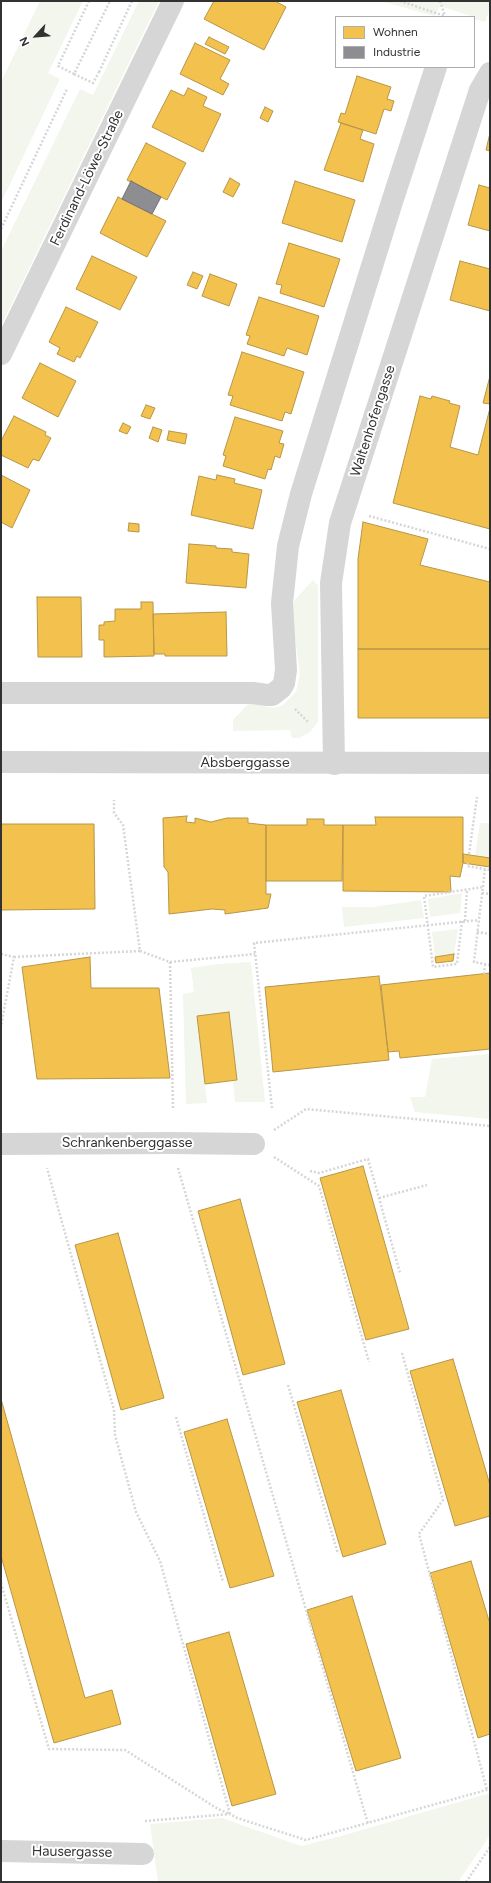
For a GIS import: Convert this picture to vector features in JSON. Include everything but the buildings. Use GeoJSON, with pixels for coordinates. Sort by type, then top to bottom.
{"type":"FeatureCollection","features":[{"type":"Feature","properties":{"kind":"street","name":"Ferdinand-Löwe-Straße"},"geometry":{"type":"LineString","coordinates":[[1,354],[173,1]]}},
{"type":"Feature","properties":{"kind":"street"},"geometry":{"type":"LineString","coordinates":[[1,693],[252,693],[267,695],[277,692],[284,683],[286,670],[282,603],[288,546],[301,494],[391,205],[436,68]]}},
{"type":"Feature","properties":{"kind":"street","name":"Waltenhofengasse"},"geometry":{"type":"LineString","coordinates":[[334,764],[331,583],[340,523],[485,82]]}},
{"type":"Feature","properties":{"kind":"street","name":"Absberggasse"},"geometry":{"type":"LineString","coordinates":[[1,762],[334,764],[490,763]]}},
{"type":"Feature","properties":{"kind":"street","name":"Schrankenberggasse"},"geometry":{"type":"LineString","coordinates":[[1,1144],[254,1144]]}},
{"type":"Feature","properties":{"kind":"street","name":"Hausergasse"},"geometry":{"type":"LineString","coordinates":[[1,1851],[143,1854]]}},
{"type":"Feature","properties":{"kind":"path"},"geometry":{"type":"LineString","coordinates":[[89,1],[58,66],[93,83],[132,1]]}},
{"type":"Feature","properties":{"kind":"path"},"geometry":{"type":"LineString","coordinates":[[74,74],[110,1]]}},
{"type":"Feature","properties":{"kind":"path"},"geometry":{"type":"LineString","coordinates":[[400,1],[442,16]]}},
{"type":"Feature","properties":{"kind":"path"},"geometry":{"type":"LineString","coordinates":[[440,1],[445,16]]}},
{"type":"Feature","properties":{"kind":"path"},"geometry":{"type":"LineString","coordinates":[[1,228],[67,89]]}},
{"type":"Feature","properties":{"kind":"path"},"geometry":{"type":"LineString","coordinates":[[344,509],[490,549]]}},
{"type":"Feature","properties":{"kind":"path"},"geometry":{"type":"LineString","coordinates":[[469,854],[477,797]]}},
{"type":"Feature","properties":{"kind":"path"},"geometry":{"type":"LineString","coordinates":[[114,800],[114,813],[124,825],[140,951]]}},
{"type":"Feature","properties":{"kind":"path"},"geometry":{"type":"LineString","coordinates":[[468,863],[467,866],[490,870]]}},
{"type":"Feature","properties":{"kind":"path"},"geometry":{"type":"LineString","coordinates":[[485,869],[474,962],[490,965]]}},
{"type":"Feature","properties":{"kind":"path"},"geometry":{"type":"LineString","coordinates":[[467,890],[457,964],[433,967],[424,896],[467,890],[483,888]]}},
{"type":"Feature","properties":{"kind":"path"},"geometry":{"type":"LineString","coordinates":[[482,893],[490,894]]}},
{"type":"Feature","properties":{"kind":"path"},"geometry":{"type":"LineString","coordinates":[[272,1108],[254,943],[479,920]]}},
{"type":"Feature","properties":{"kind":"path"},"geometry":{"type":"LineString","coordinates":[[477,932],[490,934]]}},
{"type":"Feature","properties":{"kind":"path"},"geometry":{"type":"LineString","coordinates":[[1,954],[14,957],[140,951],[170,962],[255,954]]}},
{"type":"Feature","properties":{"kind":"path"},"geometry":{"type":"LineString","coordinates":[[1,1026],[14,957]]}},
{"type":"Feature","properties":{"kind":"path"},"geometry":{"type":"LineString","coordinates":[[170,962],[173,1109]]}},
{"type":"Feature","properties":{"kind":"path"},"geometry":{"type":"LineString","coordinates":[[484,974],[485,965]]}},
{"type":"Feature","properties":{"kind":"path"},"geometry":{"type":"LineString","coordinates":[[369,1362],[319,1186],[254,1144],[306,1109],[490,1126]]}},
{"type":"Feature","properties":{"kind":"path"},"geometry":{"type":"LineString","coordinates":[[41,1143],[114,1410],[115,1435],[134,1504],[160,1561],[230,1814]]}},
{"type":"Feature","properties":{"kind":"path"},"geometry":{"type":"LineString","coordinates":[[171,1143],[368,1824]]}},
{"type":"Feature","properties":{"kind":"path"},"geometry":{"type":"LineString","coordinates":[[310,1171],[319,1173],[368,1159],[400,1273]]}},
{"type":"Feature","properties":{"kind":"path"},"geometry":{"type":"LineString","coordinates":[[379,1198],[427,1185]]}},
{"type":"Feature","properties":{"kind":"path"},"geometry":{"type":"LineString","coordinates":[[1,1583],[49,1749],[124,1750],[218,1809],[237,1818],[306,1840],[368,1824],[489,1789],[418,1534],[443,1500],[402,1353]]}},
{"type":"Feature","properties":{"kind":"path"},"geometry":{"type":"LineString","coordinates":[[288,1385],[338,1554]]}},
{"type":"Feature","properties":{"kind":"path"},"geometry":{"type":"LineString","coordinates":[[176,1417],[223,1582]]}},
{"type":"Feature","properties":{"kind":"path"},"geometry":{"type":"LineString","coordinates":[[145,1821],[230,1814]]}},
{"type":"Feature","properties":{"kind":"path"},"geometry":{"type":"LineString","coordinates":[[466,1882],[490,1847]]}},
{"type":"Feature","properties":{"kind":"shaded area"},"geometry":{"type":"Polygon","coordinates":[[[40,1],[83,1],[48,73],[60,79],[1,203],[1,82],[40,1]]]}},
{"type":"Feature","properties":{"kind":"shaded area"},"geometry":{"type":"Polygon","coordinates":[[[139,1],[159,1],[1,326],[1,251],[80,89],[93,95],[139,1]]]}},
{"type":"Feature","properties":{"kind":"shaded area"},"geometry":{"type":"Polygon","coordinates":[[[380,1],[490,1],[490,8],[485,22],[475,19],[475,16],[440,6],[435,16],[380,1]]]}},
{"type":"Feature","properties":{"kind":"shaded area"},"geometry":{"type":"Polygon","coordinates":[[[313,580],[318,586],[318,722],[310,732],[299,738],[292,738],[290,730],[233,731],[233,720],[249,703],[273,708],[282,706],[296,692],[300,674],[291,610],[294,601],[313,580]]]}},
{"type":"Feature","properties":{"kind":"shaded area"},"geometry":{"type":"Polygon","coordinates":[[[480,823],[490,823],[490,858],[475,855],[480,823]]]}},
{"type":"Feature","properties":{"kind":"shaded area"},"geometry":{"type":"Polygon","coordinates":[[[462,893],[460,913],[430,917],[428,899],[462,893]]]}},
{"type":"Feature","properties":{"kind":"shaded area"},"geometry":{"type":"Polygon","coordinates":[[[421,900],[424,918],[344,927],[342,907],[373,907],[421,900]]]}},
{"type":"Feature","properties":{"kind":"shaded area"},"geometry":{"type":"Polygon","coordinates":[[[458,929],[454,954],[435,957],[432,932],[458,929]]]}},
{"type":"Feature","properties":{"kind":"shaded area"},"geometry":{"type":"Polygon","coordinates":[[[251,962],[265,1102],[235,1102],[233,1081],[237,1080],[229,1012],[197,1016],[207,1103],[186,1104],[183,994],[194,992],[191,968],[218,964],[251,962]]]}},
{"type":"Feature","properties":{"kind":"shaded area"},"geometry":{"type":"Polygon","coordinates":[[[490,1054],[490,1119],[415,1112],[410,1097],[425,1097],[432,1059],[490,1054]]]}},
{"type":"Feature","properties":{"kind":"shaded area"},"geometry":{"type":"Polygon","coordinates":[[[490,1793],[490,1835],[458,1882],[158,1882],[150,1824],[222,1818],[301,1846],[490,1793]]]}}]}
